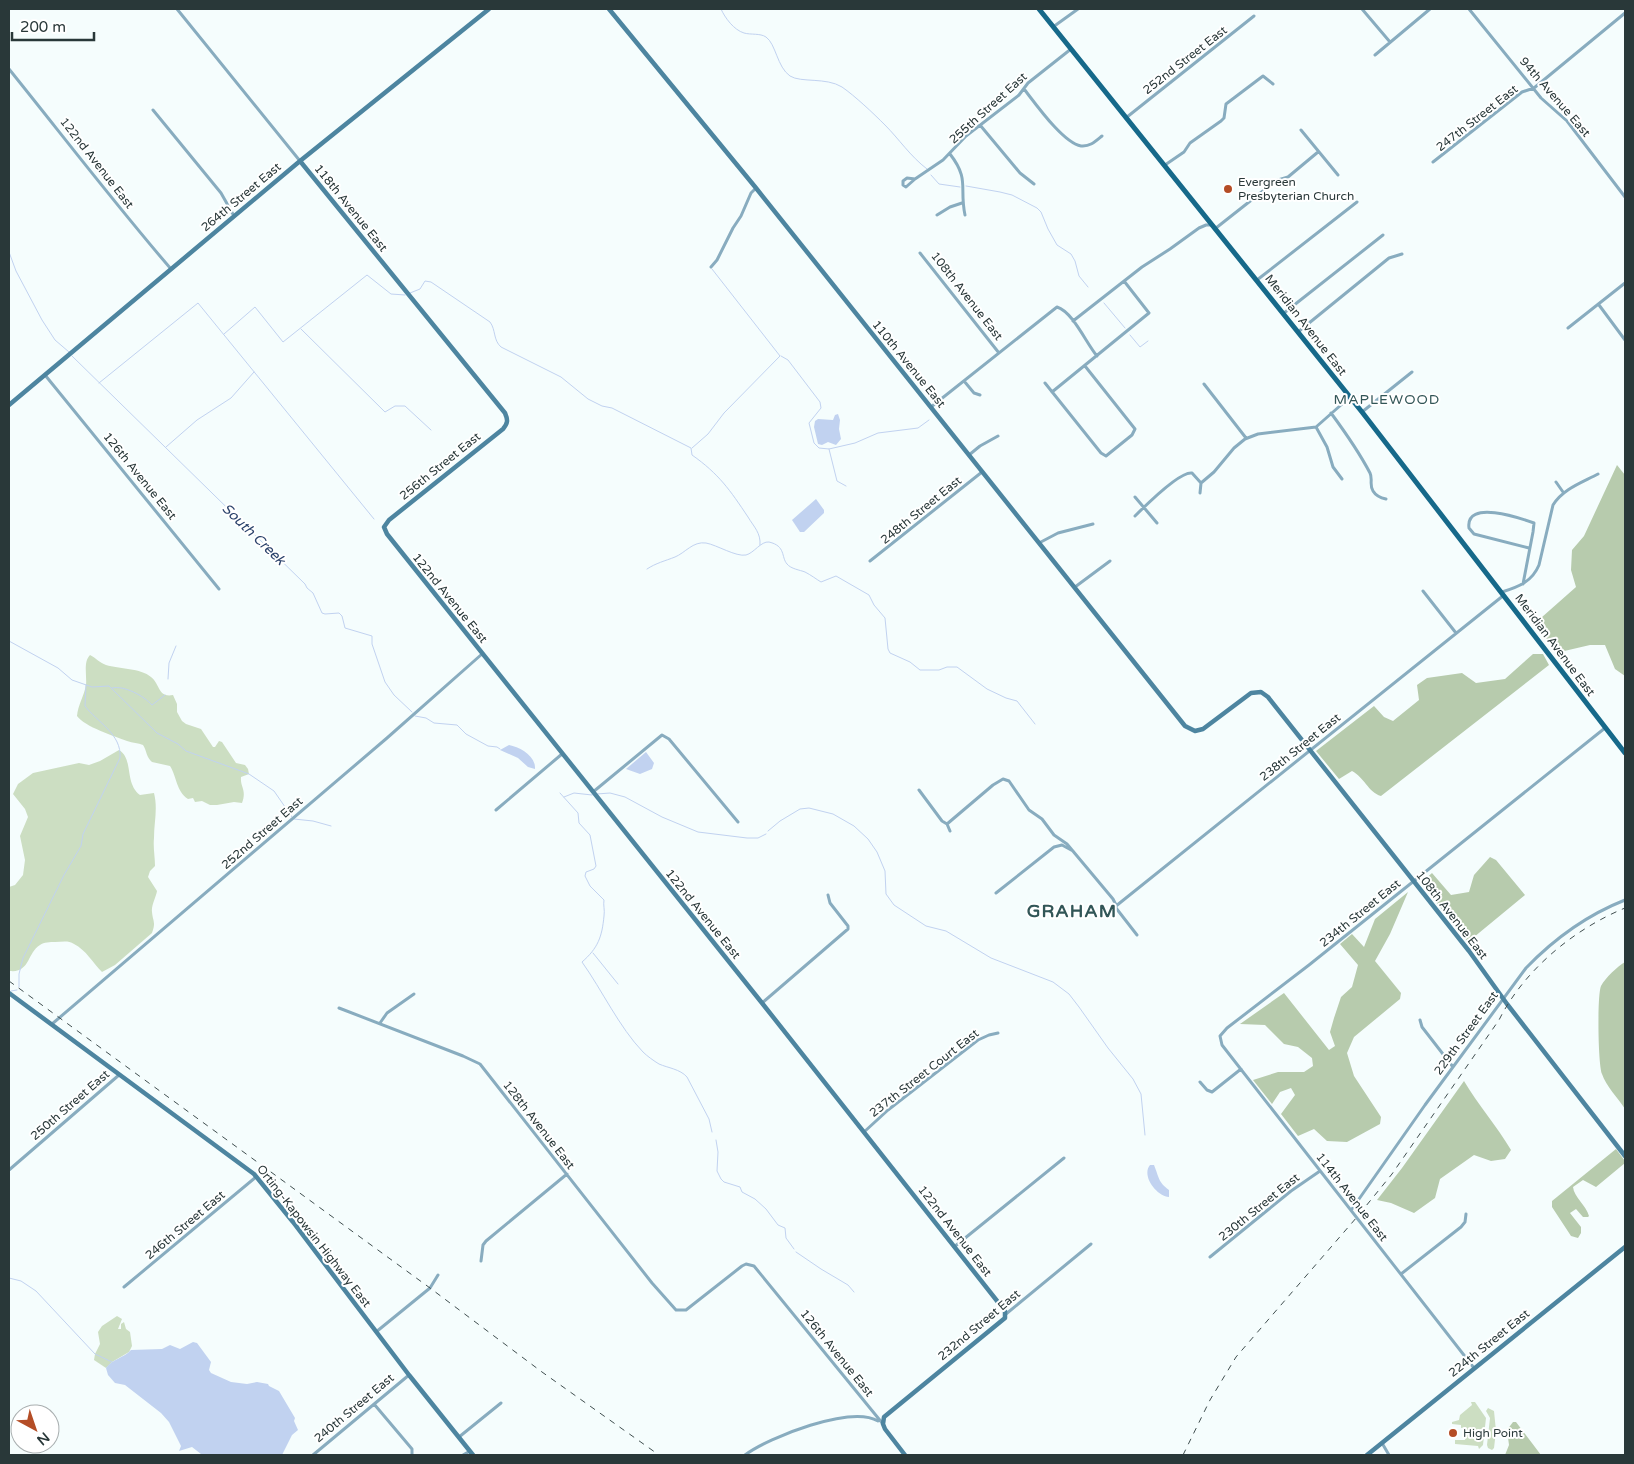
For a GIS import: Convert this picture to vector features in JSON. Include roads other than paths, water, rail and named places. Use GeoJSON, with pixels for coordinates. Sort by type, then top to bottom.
{"type":"FeatureCollection","features":[{"type":"Feature","properties":{"kind":"main road","name":"Meridian Avenue East"},"geometry":{"type":"LineString","coordinates":[[1039,9],[1362,412],[1625,753]]}},
{"type":"Feature","properties":{"kind":"street","name":"118th Avenue East"},"geometry":{"type":"LineString","coordinates":[[177,9],[505,413],[508,420]]}},
{"type":"Feature","properties":{"kind":"street","name":"264th Street East"},"geometry":{"type":"LineString","coordinates":[[9,405],[300,161],[489,9]]}},
{"type":"Feature","properties":{"kind":"street","name":"110th Avenue East"},"geometry":{"type":"LineString","coordinates":[[609,9],[756,188],[1185,726],[1193,731],[1203,729],[1247,695],[1258,692]]}},
{"type":"Feature","properties":{"kind":"street"},"geometry":{"type":"LineString","coordinates":[[1053,27],[1078,9]]}},
{"type":"Feature","properties":{"kind":"street"},"geometry":{"type":"LineString","coordinates":[[1362,9],[1390,42]]}},
{"type":"Feature","properties":{"kind":"street"},"geometry":{"type":"LineString","coordinates":[[1375,56],[1430,9]]}},
{"type":"Feature","properties":{"kind":"street","name":"94th Avenue East"},"geometry":{"type":"LineString","coordinates":[[1469,9],[1547,104],[1567,121],[1625,197]]}},
{"type":"Feature","properties":{"kind":"street","name":"247th Street East"},"geometry":{"type":"LineString","coordinates":[[1433,162],[1522,92],[1534,88],[1625,13]]}},
{"type":"Feature","properties":{"kind":"street","name":"252nd Street East"},"geometry":{"type":"LineString","coordinates":[[1127,117],[1254,16]]}},
{"type":"Feature","properties":{"kind":"street","name":"255th Street East"},"geometry":{"type":"LineString","coordinates":[[915,178],[932,169],[950,154],[962,140],[1018,95],[1028,83],[1071,49]]}},
{"type":"Feature","properties":{"kind":"street","name":"122nd Avenue East"},"geometry":{"type":"LineString","coordinates":[[9,69],[83,160],[113,201],[171,269]]}},
{"type":"Feature","properties":{"kind":"street"},"geometry":{"type":"LineString","coordinates":[[1165,165],[1184,152],[1190,143],[1221,121],[1224,118],[1226,104],[1256,80],[1263,76],[1273,84]]}},
{"type":"Feature","properties":{"kind":"street"},"geometry":{"type":"LineString","coordinates":[[1024,89],[1046,116],[1071,141],[1080,146],[1087,146],[1102,136]]}},
{"type":"Feature","properties":{"kind":"street"},"geometry":{"type":"LineString","coordinates":[[152,110],[221,193],[234,216]]}},
{"type":"Feature","properties":{"kind":"street"},"geometry":{"type":"LineString","coordinates":[[980,126],[1020,173],[1034,184]]}},
{"type":"Feature","properties":{"kind":"street"},"geometry":{"type":"LineString","coordinates":[[1301,130],[1338,175]]}},
{"type":"Feature","properties":{"kind":"street"},"geometry":{"type":"LineString","coordinates":[[1073,321],[1142,267],[1196,230],[1206,225],[1215,227],[1278,180],[1288,177],[1318,152]]}},
{"type":"Feature","properties":{"kind":"street"},"geometry":{"type":"LineString","coordinates":[[950,154],[960,166],[962,174],[962,203],[965,215]]}},
{"type":"Feature","properties":{"kind":"street"},"geometry":{"type":"LineString","coordinates":[[711,267],[717,260],[756,188]]}},
{"type":"Feature","properties":{"kind":"street"},"geometry":{"type":"LineString","coordinates":[[1257,280],[1357,202]]}},
{"type":"Feature","properties":{"kind":"street"},"geometry":{"type":"LineString","coordinates":[[937,215],[950,207],[962,203]]}},
{"type":"Feature","properties":{"kind":"street"},"geometry":{"type":"LineString","coordinates":[[1284,313],[1383,235]]}},
{"type":"Feature","properties":{"kind":"street","name":"108th Avenue East"},"geometry":{"type":"LineString","coordinates":[[920,252],[999,353]]}},
{"type":"Feature","properties":{"kind":"street"},"geometry":{"type":"LineString","coordinates":[[1298,332],[1390,258],[1402,254]]}},
{"type":"Feature","properties":{"kind":"street"},"geometry":{"type":"LineString","coordinates":[[1052,392],[1149,313],[1124,281]]}},
{"type":"Feature","properties":{"kind":"street"},"geometry":{"type":"LineString","coordinates":[[1568,328],[1625,284]]}},
{"type":"Feature","properties":{"kind":"street"},"geometry":{"type":"LineString","coordinates":[[1599,305],[1625,340]]}},
{"type":"Feature","properties":{"kind":"street"},"geometry":{"type":"LineString","coordinates":[[931,408],[1057,307],[1073,321],[1097,356]]}},
{"type":"Feature","properties":{"kind":"street"},"geometry":{"type":"LineString","coordinates":[[1045,383],[1105,456],[1135,431],[1134,427],[1085,366]]}},
{"type":"Feature","properties":{"kind":"street"},"geometry":{"type":"LineString","coordinates":[[1362,412],[1412,372]]}},
{"type":"Feature","properties":{"kind":"street","name":"126th Avenue East"},"geometry":{"type":"LineString","coordinates":[[45,375],[219,589]]}},
{"type":"Feature","properties":{"kind":"street"},"geometry":{"type":"LineString","coordinates":[[964,381],[974,393],[980,395]]}},
{"type":"Feature","properties":{"kind":"street"},"geometry":{"type":"LineString","coordinates":[[1204,384],[1246,438]]}},
{"type":"Feature","properties":{"kind":"street"},"geometry":{"type":"LineString","coordinates":[[1200,494],[1201,483],[1214,472],[1237,444],[1246,438],[1258,434],[1316,427],[1350,397]]}},
{"type":"Feature","properties":{"kind":"street"},"geometry":{"type":"LineString","coordinates":[[1331,414],[1370,473],[1370,486],[1373,491],[1377,496],[1386,499]]}},
{"type":"Feature","properties":{"kind":"street","name":"256th Street East"},"geometry":{"type":"LineString","coordinates":[[384,527],[402,509],[503,429],[508,420]]}},
{"type":"Feature","properties":{"kind":"street"},"geometry":{"type":"LineString","coordinates":[[1316,427],[1333,467],[1342,479]]}},
{"type":"Feature","properties":{"kind":"street"},"geometry":{"type":"LineString","coordinates":[[969,455],[998,436]]}},
{"type":"Feature","properties":{"kind":"street","name":"248th Street East"},"geometry":{"type":"LineString","coordinates":[[870,561],[982,472]]}},
{"type":"Feature","properties":{"kind":"street"},"geometry":{"type":"LineString","coordinates":[[1135,516],[1175,481],[1189,472],[1201,483]]}},
{"type":"Feature","properties":{"kind":"street"},"geometry":{"type":"LineString","coordinates":[[1503,594],[1523,584],[1537,570],[1553,505],[1563,492],[1598,474]]}},
{"type":"Feature","properties":{"kind":"street"},"geometry":{"type":"LineString","coordinates":[[1556,482],[1563,492]]}},
{"type":"Feature","properties":{"kind":"street"},"geometry":{"type":"LineString","coordinates":[[1136,497],[1158,523]]}},
{"type":"Feature","properties":{"kind":"street"},"geometry":{"type":"LineString","coordinates":[[1523,584],[1534,523],[1486,511],[1476,513],[1470,519],[1469,526],[1474,534],[1529,548]]}},
{"type":"Feature","properties":{"kind":"street"},"geometry":{"type":"LineString","coordinates":[[1039,543],[1058,533],[1093,524]]}},
{"type":"Feature","properties":{"kind":"street","name":"122nd Avenue East"},"geometry":{"type":"LineString","coordinates":[[384,527],[386,534],[762,1003],[1004,1309],[1006,1314]]}},
{"type":"Feature","properties":{"kind":"street"},"geometry":{"type":"LineString","coordinates":[[1075,588],[1110,561]]}},
{"type":"Feature","properties":{"kind":"street"},"geometry":{"type":"LineString","coordinates":[[1423,591],[1456,633]]}},
{"type":"Feature","properties":{"kind":"street","name":"238th Street East"},"geometry":{"type":"LineString","coordinates":[[1106,914],[1503,594]]}},
{"type":"Feature","properties":{"kind":"street","name":"252nd Street East"},"geometry":{"type":"LineString","coordinates":[[52,1024],[482,654]]}},
{"type":"Feature","properties":{"kind":"street","name":"108th Avenue East"},"geometry":{"type":"LineString","coordinates":[[1258,692],[1263,693],[1271,700],[1469,951],[1625,1156]]}},
{"type":"Feature","properties":{"kind":"street","name":"234th Street East"},"geometry":{"type":"LineString","coordinates":[[1220,1036],[1226,1028],[1309,965],[1606,728]]}},
{"type":"Feature","properties":{"kind":"street"},"geometry":{"type":"LineString","coordinates":[[592,792],[660,735],[669,739],[738,822]]}},
{"type":"Feature","properties":{"kind":"street"},"geometry":{"type":"LineString","coordinates":[[496,810],[562,754]]}},
{"type":"Feature","properties":{"kind":"street"},"geometry":{"type":"LineString","coordinates":[[946,824],[993,785],[1000,780],[1007,779],[1029,810],[1042,819],[1054,836],[1067,844],[1073,851],[1113,899],[1117,910],[1138,935]]}},
{"type":"Feature","properties":{"kind":"street"},"geometry":{"type":"LineString","coordinates":[[919,790],[950,831]]}},
{"type":"Feature","properties":{"kind":"street"},"geometry":{"type":"LineString","coordinates":[[996,893],[1054,847],[1062,845],[1073,851]]}},
{"type":"Feature","properties":{"kind":"street"},"geometry":{"type":"LineString","coordinates":[[762,1003],[848,929],[848,926],[830,902],[828,895]]}},
{"type":"Feature","properties":{"kind":"street","name":"229th Street East"},"geometry":{"type":"LineString","coordinates":[[1352,1210],[1503,997],[1526,968],[1561,935],[1594,914],[1625,900]]}},
{"type":"Feature","properties":{"kind":"street","name":"Orting-Kapowsin Highway East"},"geometry":{"type":"LineString","coordinates":[[9,993],[256,1176],[409,1376],[472,1453]]}},
{"type":"Feature","properties":{"kind":"street"},"geometry":{"type":"LineString","coordinates":[[380,1023],[387,1013],[414,994]]}},
{"type":"Feature","properties":{"kind":"street","name":"128th Avenue East"},"geometry":{"type":"LineString","coordinates":[[339,1008],[480,1064],[676,1310],[686,1310],[742,1266],[750,1265]]}},
{"type":"Feature","properties":{"kind":"street"},"geometry":{"type":"LineString","coordinates":[[1420,1020],[1422,1027],[1453,1067]]}},
{"type":"Feature","properties":{"kind":"street","name":"237th Street Court East"},"geometry":{"type":"LineString","coordinates":[[864,1132],[978,1040],[998,1033]]}},
{"type":"Feature","properties":{"kind":"street","name":"114th Avenue East"},"geometry":{"type":"LineString","coordinates":[[1220,1036],[1222,1045],[1474,1368]]}},
{"type":"Feature","properties":{"kind":"street"},"geometry":{"type":"LineString","coordinates":[[1200,1082],[1207,1090],[1212,1092],[1241,1068]]}},
{"type":"Feature","properties":{"kind":"street","name":"250th Street East"},"geometry":{"type":"LineString","coordinates":[[9,1170],[120,1074]]}},
{"type":"Feature","properties":{"kind":"street"},"geometry":{"type":"LineString","coordinates":[[954,1247],[1064,1158]]}},
{"type":"Feature","properties":{"kind":"street","name":"230th Street East"},"geometry":{"type":"LineString","coordinates":[[1210,1257],[1291,1191],[1320,1171]]}},
{"type":"Feature","properties":{"kind":"street"},"geometry":{"type":"LineString","coordinates":[[481,1261],[483,1245],[486,1241],[567,1174]]}},
{"type":"Feature","properties":{"kind":"street","name":"246th Street East"},"geometry":{"type":"LineString","coordinates":[[124,1287],[256,1176]]}},
{"type":"Feature","properties":{"kind":"street"},"geometry":{"type":"LineString","coordinates":[[1401,1274],[1461,1227],[1465,1222],[1466,1214]]}},
{"type":"Feature","properties":{"kind":"street","name":"232nd Street East"},"geometry":{"type":"LineString","coordinates":[[883,1424],[883,1419],[887,1414],[1091,1244]]}},
{"type":"Feature","properties":{"kind":"street","name":"224th Street East"},"geometry":{"type":"LineString","coordinates":[[1366,1455],[1625,1247]]}},
{"type":"Feature","properties":{"kind":"street","name":"126th Avenue East"},"geometry":{"type":"LineString","coordinates":[[750,1265],[758,1271],[883,1424],[887,1434],[905,1455]]}},
{"type":"Feature","properties":{"kind":"street"},"geometry":{"type":"LineString","coordinates":[[376,1332],[430,1288],[438,1274]]}},
{"type":"Feature","properties":{"kind":"street","name":"240th Street East"},"geometry":{"type":"LineString","coordinates":[[312,1455],[409,1376]]}},
{"type":"Feature","properties":{"kind":"street"},"geometry":{"type":"LineString","coordinates":[[459,1437],[501,1403]]}},
{"type":"Feature","properties":{"kind":"street"},"geometry":{"type":"LineString","coordinates":[[374,1404],[412,1449],[412,1455]]}},
{"type":"Feature","properties":{"kind":"street"},"geometry":{"type":"LineString","coordinates":[[745,1455],[759,1445],[784,1434],[836,1419],[865,1417],[883,1424]]}},
{"type":"Feature","properties":{"kind":"street"},"geometry":{"type":"LineString","coordinates":[[1382,1443],[1389,1455]]}},
{"type":"Feature","properties":{"kind":"street"},"geometry":{"type":"LineString","coordinates":[[463,1455],[472,1453]]}},
{"type":"Feature","properties":{"kind":"water"},"geometry":{"type":"Polygon","coordinates":[[[838,414],[841,439],[836,445],[828,442],[822,445],[818,444],[814,427],[815,421],[818,419],[833,420],[835,415],[838,414]]]}},
{"type":"Feature","properties":{"kind":"water"},"geometry":{"type":"Polygon","coordinates":[[[816,499],[824,513],[804,532],[800,532],[792,520],[816,499]]]}},
{"type":"Feature","properties":{"kind":"water"},"geometry":{"type":"Polygon","coordinates":[[[509,745],[518,748],[530,756],[535,764],[535,769],[528,767],[518,758],[500,750],[509,745]]]}},
{"type":"Feature","properties":{"kind":"water"},"geometry":{"type":"Polygon","coordinates":[[[646,752],[654,763],[652,769],[640,774],[626,769],[646,752]]]}},
{"type":"Feature","properties":{"kind":"water"},"geometry":{"type":"Polygon","coordinates":[[[1150,1165],[1154,1165],[1161,1182],[1169,1190],[1169,1197],[1164,1196],[1155,1189],[1149,1180],[1147,1174],[1150,1165]]]}},
{"type":"Feature","properties":{"kind":"water"},"geometry":{"type":"Polygon","coordinates":[[[193,1342],[197,1343],[211,1362],[209,1370],[211,1373],[231,1382],[268,1384],[279,1391],[295,1418],[294,1421],[298,1430],[292,1435],[282,1455],[209,1455],[201,1454],[192,1447],[179,1451],[181,1446],[169,1422],[161,1413],[125,1385],[115,1383],[108,1375],[106,1368],[131,1350],[162,1349],[170,1345],[180,1349],[193,1342]]]}},
{"type":"Feature","properties":{"kind":"waterway"},"geometry":{"type":"LineString","coordinates":[[721,9],[730,23],[740,31],[766,37],[772,45],[782,67],[790,76],[829,82],[842,87],[880,120],[915,159],[927,169]]}},
{"type":"Feature","properties":{"kind":"waterway"},"geometry":{"type":"LineString","coordinates":[[931,175],[939,184],[960,187]]}},
{"type":"Feature","properties":{"kind":"waterway"},"geometry":{"type":"LineString","coordinates":[[966,186],[1012,195],[1037,208],[1041,212],[1057,245],[1071,254],[1079,276],[1088,287]]}},
{"type":"Feature","properties":{"kind":"waterway","name":"South Creek"},"geometry":{"type":"LineString","coordinates":[[9,252],[16,271],[42,320],[55,340],[69,352]]}},
{"type":"Feature","properties":{"kind":"waterway"},"geometry":{"type":"LineString","coordinates":[[692,448],[708,434],[724,413],[780,356],[712,269]]}},
{"type":"Feature","properties":{"kind":"waterway"},"geometry":{"type":"LineString","coordinates":[[224,334],[255,307],[283,342],[367,275],[391,294],[405,295]]}},
{"type":"Feature","properties":{"kind":"waterway"},"geometry":{"type":"LineString","coordinates":[[410,293],[420,289],[425,281],[431,282],[490,322],[498,344],[501,347],[561,377],[588,399],[602,406],[612,408],[691,448],[692,455],[717,476],[735,499],[757,530],[760,545]]}},
{"type":"Feature","properties":{"kind":"waterway"},"geometry":{"type":"LineString","coordinates":[[99,383],[198,303],[374,519]]}},
{"type":"Feature","properties":{"kind":"waterway"},"geometry":{"type":"LineString","coordinates":[[1104,303],[1125,328]]}},
{"type":"Feature","properties":{"kind":"waterway"},"geometry":{"type":"LineString","coordinates":[[301,329],[385,412],[395,406],[405,406],[431,430]]}},
{"type":"Feature","properties":{"kind":"waterway"},"geometry":{"type":"LineString","coordinates":[[1130,335],[1140,347],[1148,341]]}},
{"type":"Feature","properties":{"kind":"waterway","name":"South Creek"},"geometry":{"type":"LineString","coordinates":[[72,356],[305,584],[313,593],[322,613],[339,613],[342,616],[345,628],[372,636],[372,644],[385,682],[394,695],[412,712]]}},
{"type":"Feature","properties":{"kind":"waterway"},"geometry":{"type":"LineString","coordinates":[[781,356],[788,360],[820,402],[821,408],[809,423],[814,443],[819,448],[829,449],[855,443],[878,433],[918,428],[929,420]]}},
{"type":"Feature","properties":{"kind":"waterway"},"geometry":{"type":"LineString","coordinates":[[166,447],[197,420],[231,398],[254,372]]}},
{"type":"Feature","properties":{"kind":"waterway"},"geometry":{"type":"LineString","coordinates":[[829,449],[837,481],[846,486]]}},
{"type":"Feature","properties":{"kind":"waterway"},"geometry":{"type":"LineString","coordinates":[[647,569],[679,555],[693,545],[701,543],[710,544],[732,553],[746,555],[760,545],[769,542],[781,549],[785,561],[791,567],[805,572],[821,582],[836,576],[869,595],[874,605],[885,618],[890,653],[910,662],[920,670],[939,670],[947,667],[957,667],[987,689],[1017,701],[1035,724]]}},
{"type":"Feature","properties":{"kind":"waterway"},"geometry":{"type":"LineString","coordinates":[[9,641],[58,668],[72,680],[92,687],[109,686],[157,733],[178,744],[186,751],[249,774],[274,791],[292,817]]}},
{"type":"Feature","properties":{"kind":"waterway"},"geometry":{"type":"LineString","coordinates":[[168,679],[169,663],[176,646]]}},
{"type":"Feature","properties":{"kind":"waterway"},"geometry":{"type":"LineString","coordinates":[[19,987],[19,974],[23,958],[64,875],[81,846],[83,834],[120,758],[120,750],[113,735],[85,706],[86,685]]}},
{"type":"Feature","properties":{"kind":"waterway"},"geometry":{"type":"LineString","coordinates":[[112,688],[117,687],[134,692],[152,705],[165,695]]}},
{"type":"Feature","properties":{"kind":"waterway","name":"South Creek"},"geometry":{"type":"LineString","coordinates":[[415,716],[426,718],[434,723],[457,725],[466,734],[488,746],[500,749]]}},
{"type":"Feature","properties":{"kind":"waterway"},"geometry":{"type":"LineString","coordinates":[[560,793],[578,813],[579,823],[590,835],[596,866],[594,869],[586,872],[585,876],[590,886],[604,900],[604,914],[600,936],[592,952],[582,962],[618,1020],[643,1052],[659,1064],[677,1070],[687,1077],[709,1119],[712,1132]]}},
{"type":"Feature","properties":{"kind":"waterway"},"geometry":{"type":"LineString","coordinates":[[564,797],[574,793],[592,795]]}},
{"type":"Feature","properties":{"kind":"waterway"},"geometry":{"type":"LineString","coordinates":[[597,794],[610,793],[625,797],[662,817],[698,832],[747,838],[758,838],[766,834]]}},
{"type":"Feature","properties":{"kind":"waterway"},"geometry":{"type":"LineString","coordinates":[[768,831],[800,809],[809,808],[833,814],[854,826],[868,839],[877,852],[885,871],[886,894],[894,905],[926,926],[946,931],[991,958],[1053,982],[1069,994],[1133,1079],[1141,1094],[1145,1135]]}},
{"type":"Feature","properties":{"kind":"waterway"},"geometry":{"type":"LineString","coordinates":[[294,819],[313,821],[331,826]]}},
{"type":"Feature","properties":{"kind":"waterway"},"geometry":{"type":"LineString","coordinates":[[593,953],[618,984]]}},
{"type":"Feature","properties":{"kind":"waterway"},"geometry":{"type":"LineString","coordinates":[[11,991],[17,990]]}},
{"type":"Feature","properties":{"kind":"waterway"},"geometry":{"type":"LineString","coordinates":[[716,1140],[718,1152],[717,1171],[721,1179],[724,1182],[740,1187],[742,1192],[755,1199],[766,1209],[778,1225],[785,1228],[786,1238],[794,1249]]}},
{"type":"Feature","properties":{"kind":"waterway"},"geometry":{"type":"LineString","coordinates":[[796,1252],[848,1285],[854,1292]]}},
{"type":"Feature","properties":{"kind":"waterway"},"geometry":{"type":"LineString","coordinates":[[9,1278],[21,1281],[36,1291],[95,1354],[112,1362]]}},
{"type":"Feature","properties":{"kind":"railway"},"geometry":{"type":"LineString","coordinates":[[1183,1455],[1210,1400],[1236,1357],[1392,1174],[1522,984],[1536,968],[1569,939],[1587,927],[1625,908]]}},
{"type":"Feature","properties":{"kind":"railway"},"geometry":{"type":"LineString","coordinates":[[9,981],[542,1372],[659,1455]]}},
{"type":"Feature","properties":{"kind":"place","name":"Evergreen Presbyterian Church"},"geometry":{"type":"Point","coordinates":[1228,189]}},
{"type":"Feature","properties":{"kind":"place","name":"High Point"},"geometry":{"type":"Point","coordinates":[1453,1433]}},
{"type":"Feature","properties":{"kind":"district","name":"MAPLEWOOD"},"geometry":{"type":"Point","coordinates":[1387,399]}},
{"type":"Feature","properties":{"kind":"district","name":"GRAHAM"},"geometry":{"type":"Point","coordinates":[1072,911]}}]}
